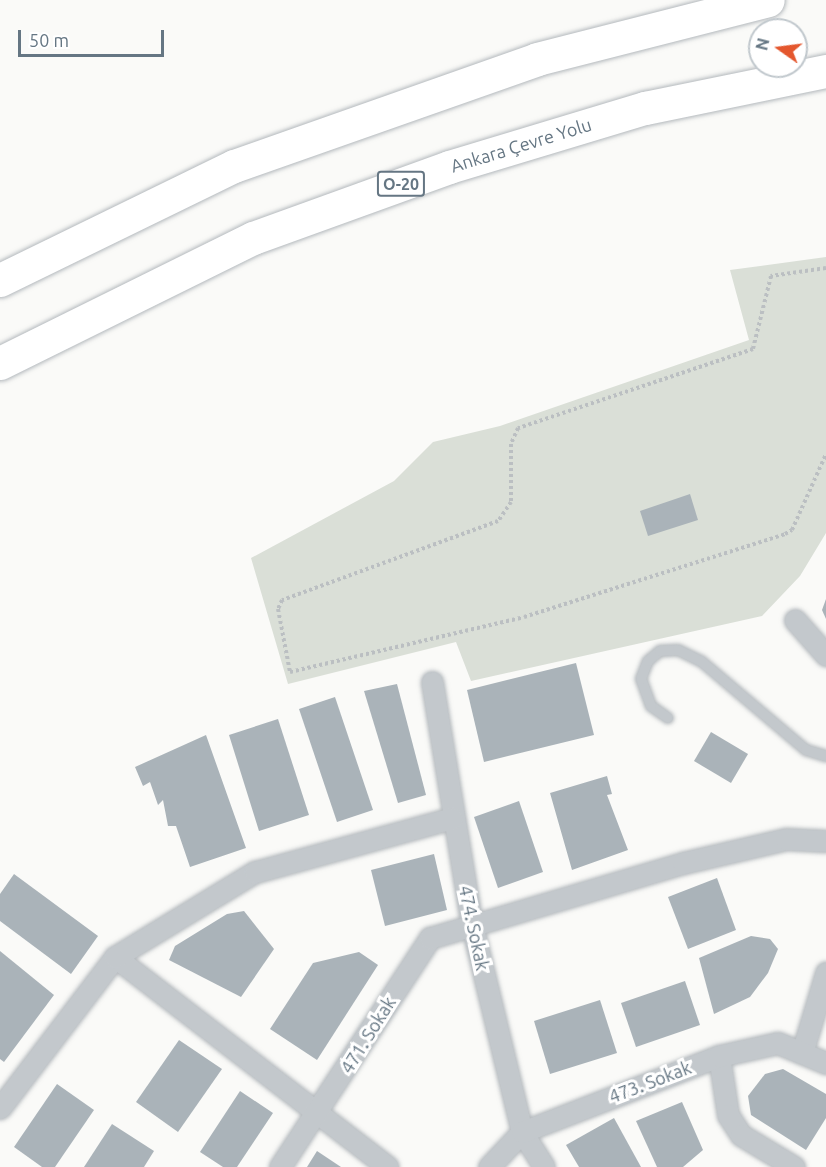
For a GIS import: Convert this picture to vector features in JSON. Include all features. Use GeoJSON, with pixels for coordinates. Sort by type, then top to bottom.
{"type":"FeatureCollection","features":[{"type":"Feature","properties":{"kind":"highway"},"geometry":{"type":"LineString","coordinates":[[0,280],[234,166],[537,59],[768,0]]}},
{"type":"Feature","properties":{"kind":"highway","name":"Ankara Çevre Yolu"},"geometry":{"type":"LineString","coordinates":[[0,363],[253,238],[449,167],[645,108],[826,71]]}},
{"type":"Feature","properties":{"kind":"street"},"geometry":{"type":"LineString","coordinates":[[795,620],[826,655]]}},
{"type":"Feature","properties":{"kind":"street","name":"474. Sokak"},"geometry":{"type":"LineString","coordinates":[[432,682],[452,818],[472,925],[522,1132],[544,1167]]}},
{"type":"Feature","properties":{"kind":"street"},"geometry":{"type":"LineString","coordinates":[[0,1108],[115,957],[255,872],[452,818]]}},
{"type":"Feature","properties":{"kind":"street","name":"471. Sokak"},"geometry":{"type":"LineString","coordinates":[[280,1167],[319,1112],[430,938],[683,863],[786,839],[826,841]]}},
{"type":"Feature","properties":{"kind":"street"},"geometry":{"type":"LineString","coordinates":[[115,957],[388,1167]]}},
{"type":"Feature","properties":{"kind":"street"},"geometry":{"type":"LineString","coordinates":[[802,1053],[826,973]]}},
{"type":"Feature","properties":{"kind":"street","name":"473. Sokak"},"geometry":{"type":"LineString","coordinates":[[489,1167],[522,1132],[719,1056],[778,1043],[826,1063]]}},
{"type":"Feature","properties":{"kind":"street"},"geometry":{"type":"LineString","coordinates":[[719,1056],[729,1115],[741,1135],[794,1167]]}},
{"type":"Feature","properties":{"kind":"lane"},"geometry":{"type":"LineString","coordinates":[[668,718],[651,706],[641,679],[648,661],[660,651],[678,650],[701,661],[806,750],[826,756]]}},
{"type":"Feature","properties":{"kind":"path"},"geometry":{"type":"LineString","coordinates":[[826,268],[771,276],[753,349],[518,428],[511,444],[511,502],[498,521],[282,600],[278,609],[290,672],[495,625],[785,534],[792,530],[826,454]]}},
{"type":"Feature","properties":{"kind":"shaded area"},"geometry":{"type":"Polygon","coordinates":[[[826,257],[826,533],[800,576],[762,616],[471,681],[456,642],[288,684],[251,558],[394,481],[433,442],[500,426],[749,340],[730,270],[826,257]]]}},
{"type":"Feature","properties":{"kind":"building"},"geometry":{"type":"Polygon","coordinates":[[[690,494],[698,520],[648,536],[640,511],[690,494]]]}},
{"type":"Feature","properties":{"kind":"building"},"geometry":{"type":"Polygon","coordinates":[[[826,599],[826,619],[822,610],[826,599]]]}},
{"type":"Feature","properties":{"kind":"building"},"geometry":{"type":"Polygon","coordinates":[[[576,663],[594,735],[484,762],[467,690],[576,663]]]}},
{"type":"Feature","properties":{"kind":"building"},"geometry":{"type":"Polygon","coordinates":[[[397,684],[426,795],[398,803],[364,691],[397,684]]]}},
{"type":"Feature","properties":{"kind":"building"},"geometry":{"type":"Polygon","coordinates":[[[335,697],[373,810],[337,822],[299,709],[335,697]]]}},
{"type":"Feature","properties":{"kind":"building"},"geometry":{"type":"Polygon","coordinates":[[[278,719],[309,815],[259,831],[229,735],[278,719]]]}},
{"type":"Feature","properties":{"kind":"building"},"geometry":{"type":"Polygon","coordinates":[[[711,732],[748,754],[731,783],[694,761],[711,732]]]}},
{"type":"Feature","properties":{"kind":"building"},"geometry":{"type":"Polygon","coordinates":[[[206,735],[246,848],[190,867],[176,826],[168,826],[163,800],[158,805],[150,782],[143,786],[135,767],[206,735]]]}},
{"type":"Feature","properties":{"kind":"building"},"geometry":{"type":"Polygon","coordinates":[[[607,776],[612,794],[607,795],[628,850],[572,870],[550,793],[607,776]]]}},
{"type":"Feature","properties":{"kind":"building"},"geometry":{"type":"Polygon","coordinates":[[[519,801],[543,872],[498,888],[474,817],[519,801]]]}},
{"type":"Feature","properties":{"kind":"building"},"geometry":{"type":"Polygon","coordinates":[[[434,854],[447,910],[385,926],[371,870],[434,854]]]}},
{"type":"Feature","properties":{"kind":"building"},"geometry":{"type":"Polygon","coordinates":[[[14,874],[98,936],[71,974],[0,921],[0,894],[14,874]]]}},
{"type":"Feature","properties":{"kind":"building"},"geometry":{"type":"Polygon","coordinates":[[[717,878],[736,930],[688,949],[668,897],[717,878]]]}},
{"type":"Feature","properties":{"kind":"building"},"geometry":{"type":"Polygon","coordinates":[[[244,911],[274,949],[241,997],[169,960],[175,946],[227,914],[244,911]]]}},
{"type":"Feature","properties":{"kind":"building"},"geometry":{"type":"Polygon","coordinates":[[[751,936],[770,939],[778,949],[768,973],[750,997],[714,1014],[699,958],[751,936]]]}},
{"type":"Feature","properties":{"kind":"building"},"geometry":{"type":"Polygon","coordinates":[[[0,951],[54,995],[4,1062],[0,1059],[0,951]]]}},
{"type":"Feature","properties":{"kind":"building"},"geometry":{"type":"Polygon","coordinates":[[[359,952],[378,965],[317,1060],[270,1029],[313,963],[359,952]]]}},
{"type":"Feature","properties":{"kind":"building"},"geometry":{"type":"Polygon","coordinates":[[[685,981],[700,1025],[636,1047],[621,1003],[685,981]]]}},
{"type":"Feature","properties":{"kind":"building"},"geometry":{"type":"Polygon","coordinates":[[[600,1000],[617,1053],[550,1074],[534,1021],[600,1000]]]}},
{"type":"Feature","properties":{"kind":"building"},"geometry":{"type":"Polygon","coordinates":[[[179,1040],[222,1069],[178,1132],[136,1102],[179,1040]]]}},
{"type":"Feature","properties":{"kind":"building"},"geometry":{"type":"Polygon","coordinates":[[[783,1069],[826,1094],[826,1118],[806,1150],[751,1115],[748,1096],[765,1074],[783,1069]]]}},
{"type":"Feature","properties":{"kind":"building"},"geometry":{"type":"Polygon","coordinates":[[[57,1084],[94,1110],[55,1167],[42,1167],[14,1147],[57,1084]]]}},
{"type":"Feature","properties":{"kind":"building"},"geometry":{"type":"Polygon","coordinates":[[[240,1091],[273,1113],[237,1167],[223,1167],[200,1152],[240,1091]]]}},
{"type":"Feature","properties":{"kind":"building"},"geometry":{"type":"Polygon","coordinates":[[[682,1102],[703,1150],[683,1167],[657,1167],[636,1121],[682,1102]]]}},
{"type":"Feature","properties":{"kind":"building"},"geometry":{"type":"Polygon","coordinates":[[[614,1118],[641,1167],[579,1167],[566,1145],[614,1118]]]}},
{"type":"Feature","properties":{"kind":"building"},"geometry":{"type":"Polygon","coordinates":[[[112,1124],[154,1151],[144,1167],[84,1167],[112,1124]]]}},
{"type":"Feature","properties":{"kind":"building"},"geometry":{"type":"Polygon","coordinates":[[[317,1151],[341,1167],[307,1167],[317,1151]]]}}]}
